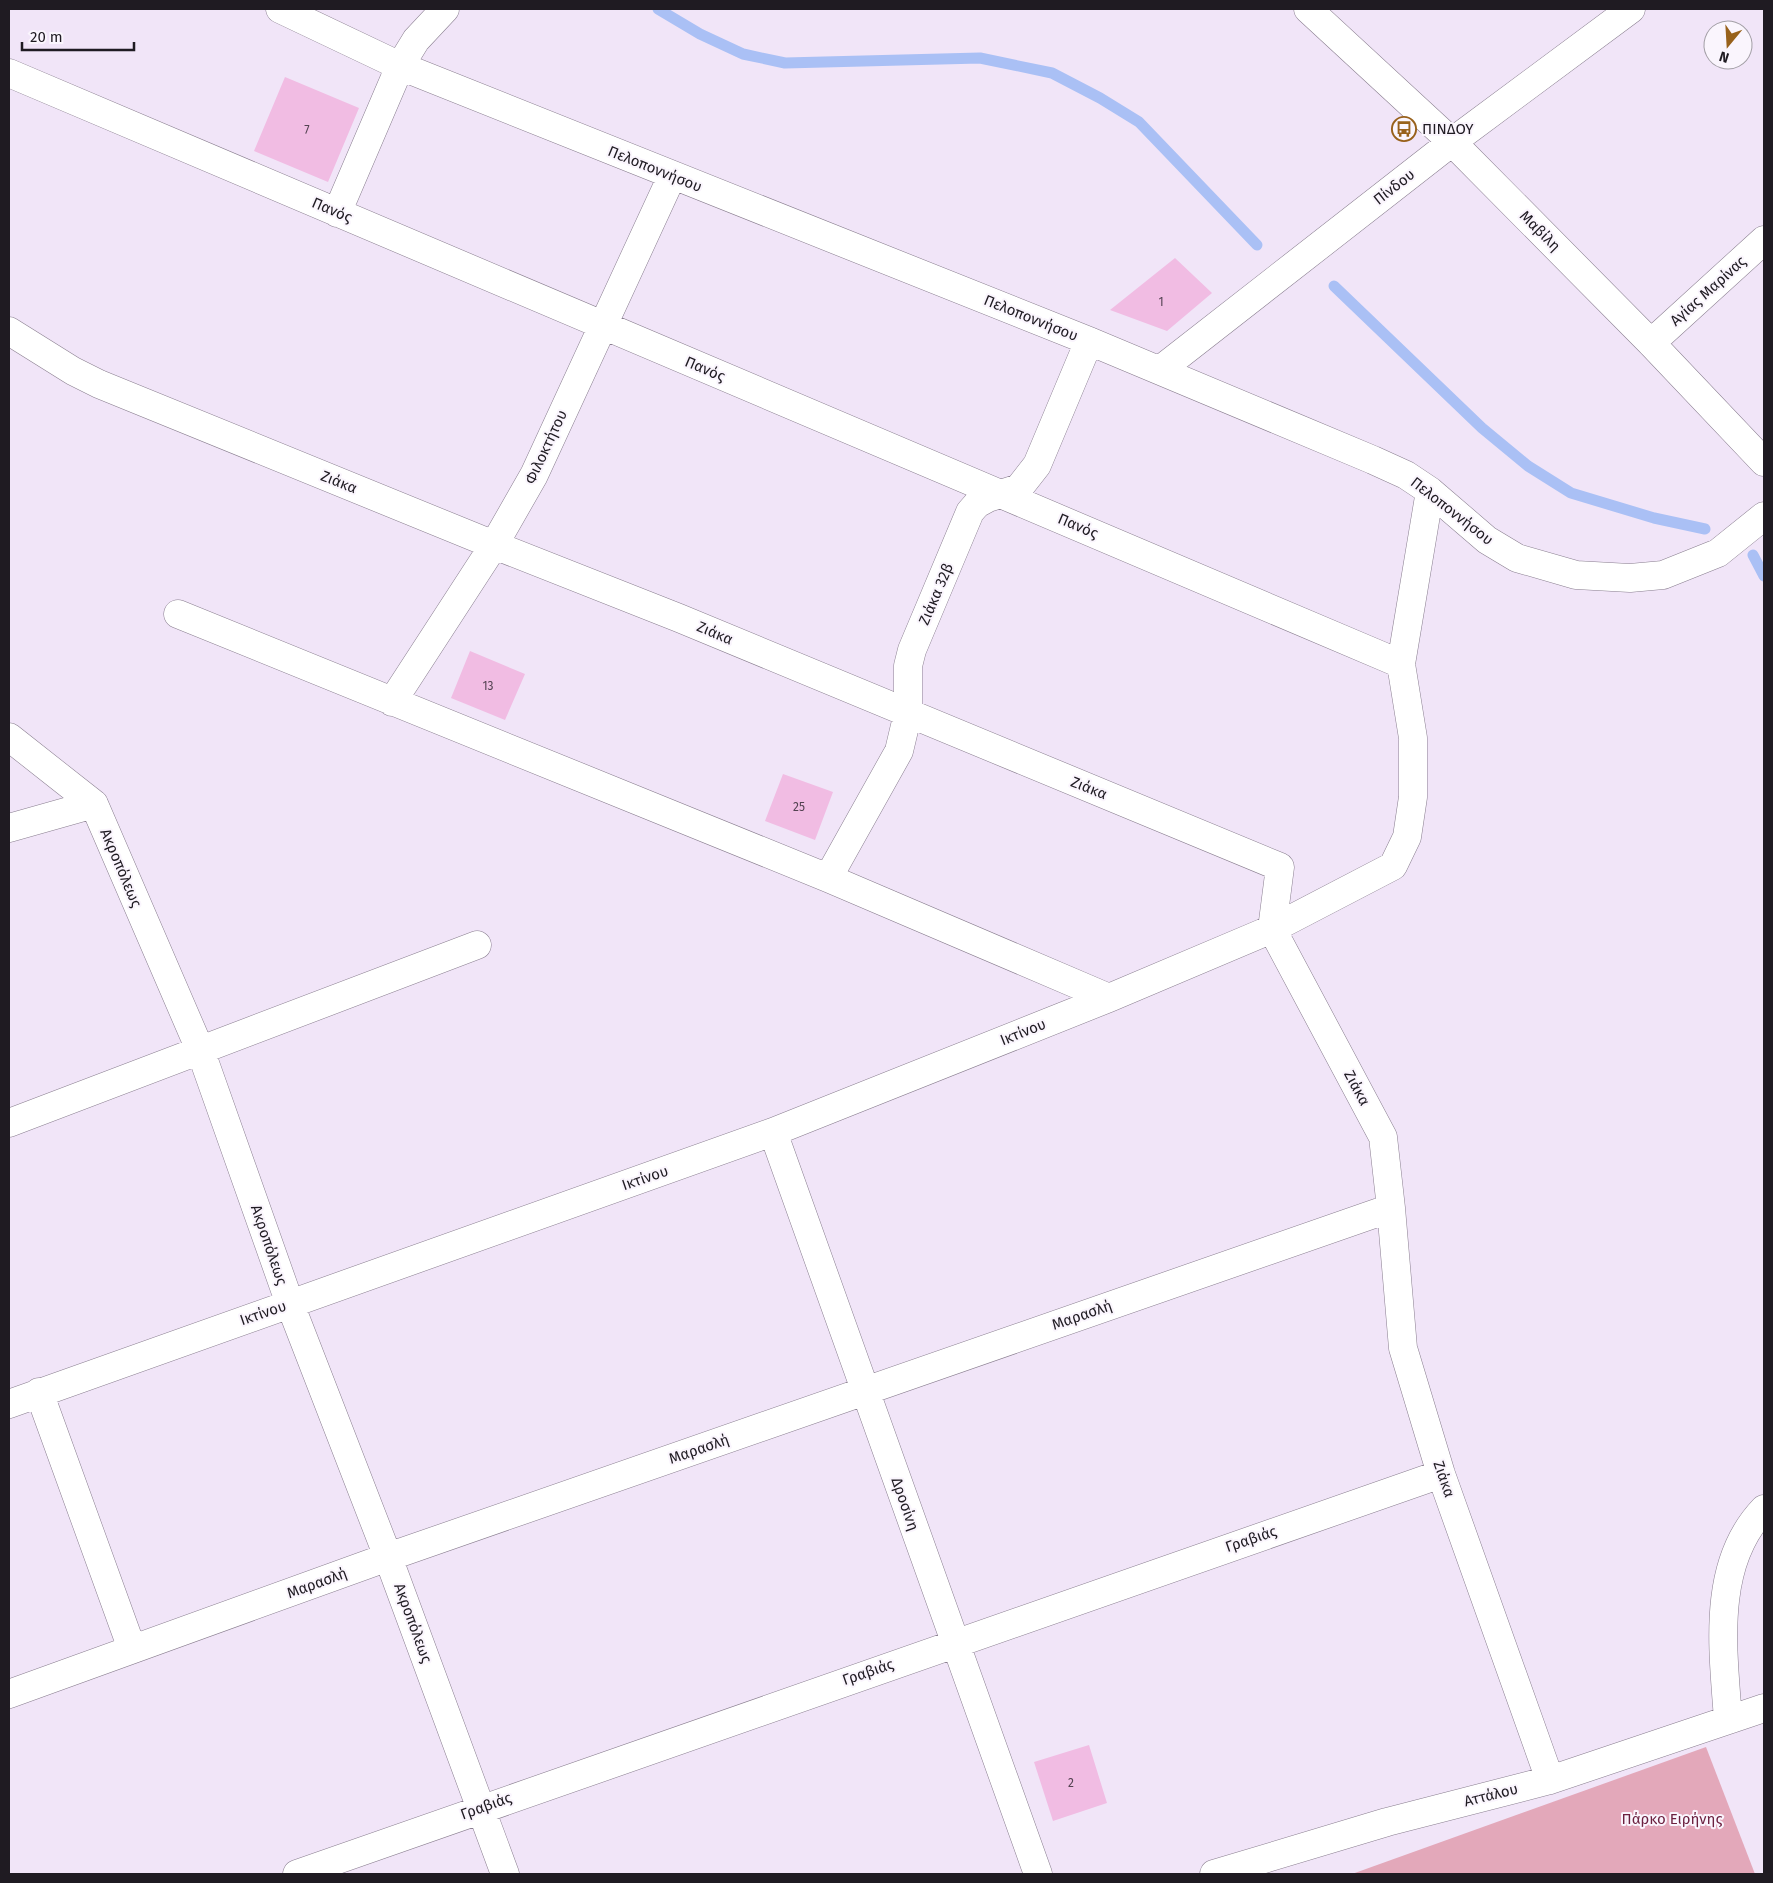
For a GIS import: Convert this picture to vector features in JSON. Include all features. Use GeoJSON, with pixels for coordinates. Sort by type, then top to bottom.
{"type":"FeatureCollection","features":[{"type":"Feature","properties":{"kind":"street","name":"Πελοποννήσου"},"geometry":{"type":"LineString","coordinates":[[280,9],[400,66],[1089,341],[1406,475],[1430,491],[1487,540],[1517,558],[1576,575],[1630,578],[1663,575],[1718,553],[1764,516]]}},
{"type":"Feature","properties":{"kind":"street"},"geometry":{"type":"LineString","coordinates":[[337,213],[400,66],[416,40],[445,9]]}},
{"type":"Feature","properties":{"kind":"street","name":"Πίνδου"},"geometry":{"type":"LineString","coordinates":[[1160,370],[1452,142],[1631,9]]}},
{"type":"Feature","properties":{"kind":"street","name":"Μαβίλη"},"geometry":{"type":"LineString","coordinates":[[1317,11],[1452,142],[1651,342],[1764,462]]}},
{"type":"Feature","properties":{"kind":"street","name":"Πανός"},"geometry":{"type":"LineString","coordinates":[[9,73],[1401,664]]}},
{"type":"Feature","properties":{"kind":"street","name":"Φιλοκτήτου"},"geometry":{"type":"LineString","coordinates":[[392,702],[494,545],[534,475],[601,325],[672,176]]}},
{"type":"Feature","properties":{"kind":"street","name":"Αγίας Μαρίνας"},"geometry":{"type":"LineString","coordinates":[[1651,342],[1764,240]]}},
{"type":"Feature","properties":{"kind":"street","name":"Ζιάκα"},"geometry":{"type":"LineString","coordinates":[[9,331],[73,371],[99,384],[494,545],[679,618],[1280,867],[1272,929],[1383,1137],[1392,1208],[1403,1348],[1441,1474],[1550,1780]]}},
{"type":"Feature","properties":{"kind":"street","name":"Ζιάκα 32β"},"geometry":{"type":"LineString","coordinates":[[828,878],[899,751],[908,713],[908,666],[912,650],[970,512],[976,504],[1019,488],[1037,465],[1089,341]]}},
{"type":"Feature","properties":{"kind":"street","name":"Ικτίνου"},"geometry":{"type":"LineString","coordinates":[[9,1404],[774,1132],[1109,998],[1272,929],[1393,866],[1407,837],[1413,797],[1413,738],[1401,664],[1430,491]]}},
{"type":"Feature","properties":{"kind":"street"},"geometry":{"type":"LineString","coordinates":[[178,614],[828,878],[1109,998]]}},
{"type":"Feature","properties":{"kind":"street","name":"Ακροπόλεως"},"geometry":{"type":"LineString","coordinates":[[9,737],[94,804],[201,1052],[290,1304],[388,1557],[505,1874]]}},
{"type":"Feature","properties":{"kind":"street"},"geometry":{"type":"LineString","coordinates":[[9,828],[94,804]]}},
{"type":"Feature","properties":{"kind":"street"},"geometry":{"type":"LineString","coordinates":[[9,1123],[201,1052],[477,945]]}},
{"type":"Feature","properties":{"kind":"street","name":"Δροσίνη"},"geometry":{"type":"LineString","coordinates":[[774,1132],[1038,1874]]}},
{"type":"Feature","properties":{"kind":"street","name":"Μαρασλή"},"geometry":{"type":"LineString","coordinates":[[9,1694],[388,1557],[1392,1208]]}},
{"type":"Feature","properties":{"kind":"street"},"geometry":{"type":"LineString","coordinates":[[39,1392],[132,1649]]}},
{"type":"Feature","properties":{"kind":"street","name":"Γραβιάς"},"geometry":{"type":"LineString","coordinates":[[297,1874],[954,1642],[1441,1474]]}},
{"type":"Feature","properties":{"kind":"street"},"geometry":{"type":"LineString","coordinates":[[1728,1719],[1724,1642],[1726,1589],[1737,1549],[1764,1509]]}},
{"type":"Feature","properties":{"kind":"street","name":"Αττάλου"},"geometry":{"type":"LineString","coordinates":[[1214,1874],[1367,1827],[1550,1780],[1764,1708]]}},
{"type":"Feature","properties":{"kind":"green space","name":"Πάρκο Ειρήνης"},"geometry":{"type":"Polygon","coordinates":[[[1706,1747],[1755,1874],[1352,1874],[1706,1747]]]}},
{"type":"Feature","properties":{"kind":"building"},"geometry":{"type":"Polygon","coordinates":[[[285,77],[359,108],[328,182],[254,151],[285,77]]]}},
{"type":"Feature","properties":{"kind":"building"},"geometry":{"type":"Polygon","coordinates":[[[1175,258],[1212,293],[1167,331],[1110,310],[1175,258]]]}},
{"type":"Feature","properties":{"kind":"building"},"geometry":{"type":"Polygon","coordinates":[[[470,651],[525,674],[505,720],[451,698],[470,651]]]}},
{"type":"Feature","properties":{"kind":"building"},"geometry":{"type":"Polygon","coordinates":[[[783,774],[833,792],[815,840],[765,821],[783,774]]]}},
{"type":"Feature","properties":{"kind":"building"},"geometry":{"type":"Polygon","coordinates":[[[1089,1745],[1107,1803],[1053,1821],[1034,1762],[1089,1745]]]}},
{"type":"Feature","properties":{"kind":"waterway"},"geometry":{"type":"LineString","coordinates":[[658,9],[700,34],[743,54],[785,63],[980,58],[1052,73],[1100,98],[1139,122],[1257,245]]}},
{"type":"Feature","properties":{"kind":"waterway"},"geometry":{"type":"LineString","coordinates":[[1334,286],[1482,428],[1528,466],[1571,493],[1654,518],[1705,529]]}},
{"type":"Feature","properties":{"kind":"waterway"},"geometry":{"type":"LineString","coordinates":[[1753,555],[1764,576]]}},
{"type":"Feature","properties":{"kind":"place","name":"ΠΙΝΔΟΥ"},"geometry":{"type":"Point","coordinates":[1404,129]}}]}
